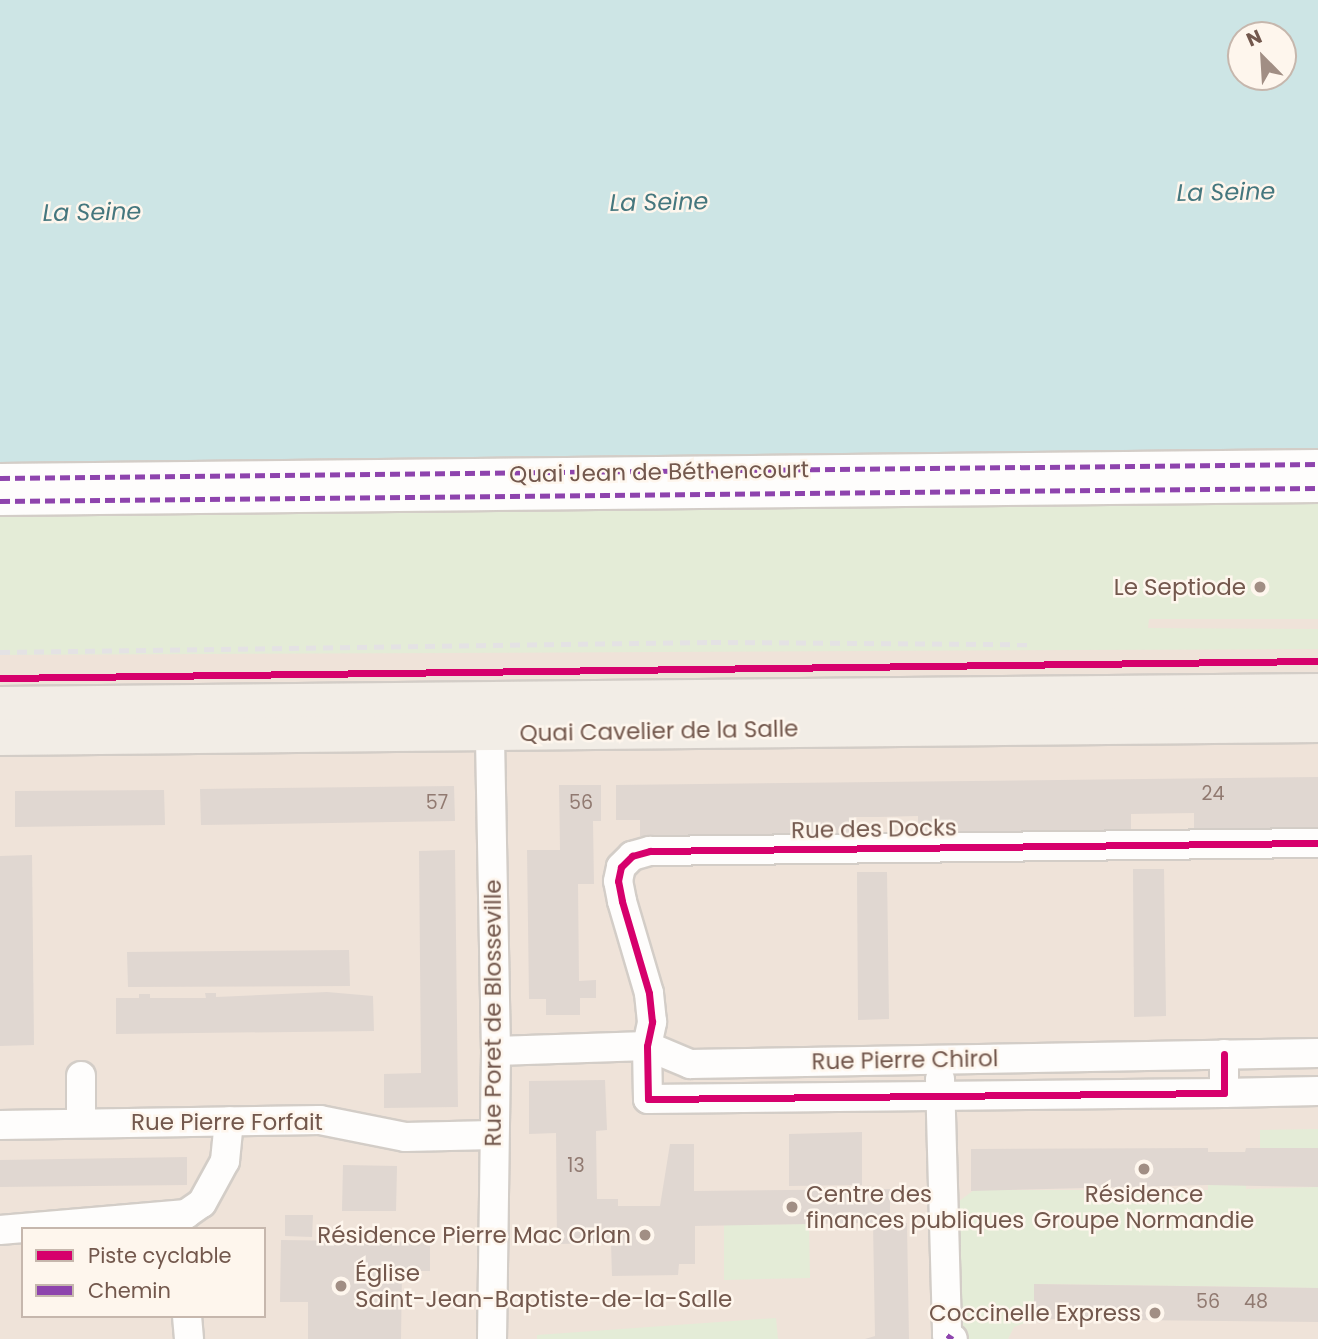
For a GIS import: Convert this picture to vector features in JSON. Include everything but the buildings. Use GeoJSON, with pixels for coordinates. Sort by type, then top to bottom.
{"type":"FeatureCollection","features":[{"type":"Feature","properties":{"kind":"main road","name":"Quai Cavelier de la Salle"},"geometry":{"type":"LineString","coordinates":[[0,704],[1318,691]]}},
{"type":"Feature","properties":{"kind":"main road","name":"Quai Cavelier de la Salle"},"geometry":{"type":"LineString","coordinates":[[0,737],[1318,724]]}},
{"type":"Feature","properties":{"kind":"street","name":"Quai Jean de Béthencourt"},"geometry":{"type":"LineString","coordinates":[[0,478],[1318,464]]}},
{"type":"Feature","properties":{"kind":"street","name":"Quai Jean de Béthencourt"},"geometry":{"type":"LineString","coordinates":[[0,501],[1318,488]]}},
{"type":"Feature","properties":{"kind":"street"},"geometry":{"type":"LineString","coordinates":[[489,733],[499,710],[516,699]]}},
{"type":"Feature","properties":{"kind":"street","name":"Rue Poret de Blosseville"},"geometry":{"type":"LineString","coordinates":[[489,733],[496,1051],[492,1339]]}},
{"type":"Feature","properties":{"kind":"street","name":"Rue des Docks"},"geometry":{"type":"LineString","coordinates":[[647,1046],[652,1022],[649,993],[618,881],[621,867],[632,856],[650,851],[1318,843]]}},
{"type":"Feature","properties":{"kind":"street"},"geometry":{"type":"LineString","coordinates":[[647,1046],[648,1099],[1318,1091]]}},
{"type":"Feature","properties":{"kind":"street","name":"Rue Pierre Chirol"},"geometry":{"type":"LineString","coordinates":[[496,1051],[647,1046],[690,1064],[1318,1053]]}},
{"type":"Feature","properties":{"kind":"street"},"geometry":{"type":"LineString","coordinates":[[1224,1054],[1224,1093]]}},
{"type":"Feature","properties":{"kind":"street"},"geometry":{"type":"LineString","coordinates":[[940,1059],[950,1337]]}},
{"type":"Feature","properties":{"kind":"street"},"geometry":{"type":"LineString","coordinates":[[80,1076],[81,1123]]}},
{"type":"Feature","properties":{"kind":"street"},"geometry":{"type":"LineString","coordinates":[[62,1227],[185,1221],[212,1189],[225,1161],[229,1121]]}},
{"type":"Feature","properties":{"kind":"street","name":"Rue Pierre Forfait"},"geometry":{"type":"LineString","coordinates":[[0,1125],[329,1121],[405,1137],[494,1135]]}},
{"type":"Feature","properties":{"kind":"street"},"geometry":{"type":"LineString","coordinates":[[0,1230],[21,1229]]}},
{"type":"Feature","properties":{"kind":"street"},"geometry":{"type":"LineString","coordinates":[[187,1318],[189,1339]]}},
{"type":"Feature","properties":{"kind":"shaded area"},"geometry":{"type":"Polygon","coordinates":[[[1318,451],[1318,1339],[0,1339],[0,464],[1318,451]]]}},
{"type":"Feature","properties":{"kind":"green space"},"geometry":{"type":"Polygon","coordinates":[[[1318,451],[1318,619],[1149,619],[1148,628],[1318,629],[1318,649],[0,655],[0,467],[1318,451]]]}},
{"type":"Feature","properties":{"kind":"green space"},"geometry":{"type":"Polygon","coordinates":[[[1318,1129],[1318,1148],[1260,1148],[1260,1130],[1318,1129]]]}},
{"type":"Feature","properties":{"kind":"green space"},"geometry":{"type":"Polygon","coordinates":[[[1208,1185],[1246,1185],[1246,1189],[1318,1187],[1318,1288],[1034,1284],[1034,1319],[1014,1327],[1008,1339],[962,1339],[958,1202],[974,1190],[1208,1190],[1208,1185]]]}},
{"type":"Feature","properties":{"kind":"green space"},"geometry":{"type":"Polygon","coordinates":[[[809,1224],[810,1278],[724,1280],[724,1225],[809,1224]]]}},
{"type":"Feature","properties":{"kind":"green space"},"geometry":{"type":"Polygon","coordinates":[[[776,1318],[778,1339],[537,1339],[537,1335],[776,1318]]]}},
{"type":"Feature","properties":{"kind":"water","name":"La Seine"},"geometry":{"type":"Polygon","coordinates":[[[0,0],[1318,0],[1318,451],[0,464],[0,0]]]}},
{"type":"Feature","properties":{"kind":"railway"},"geometry":{"type":"LineString","coordinates":[[0,652],[711,642],[1030,644]]}},
{"type":"Feature","properties":{"kind":"marked path"},"geometry":{"type":"LineString","coordinates":[[0,478],[1318,464]]}},
{"type":"Feature","properties":{"kind":"marked path"},"geometry":{"type":"LineString","coordinates":[[0,501],[1318,488]]}},
{"type":"Feature","properties":{"kind":"marked path"},"geometry":{"type":"LineString","coordinates":[[947,1335],[953,1339]]}},
{"type":"Feature","properties":{"kind":"cycle path"},"geometry":{"type":"LineString","coordinates":[[0,678],[1318,661]]}},
{"type":"Feature","properties":{"kind":"cycle path"},"geometry":{"type":"LineString","coordinates":[[1224,1054],[1224,1093],[648,1099],[647,1046],[652,1022],[649,993],[622,901],[618,881],[621,867],[632,856],[650,851],[1318,843]]}},
{"type":"Feature","properties":{"kind":"place","name":"Le Septiode"},"geometry":{"type":"Point","coordinates":[1260,587]}},
{"type":"Feature","properties":{"kind":"place","name":"Résidence Groupe Normandie"},"geometry":{"type":"Point","coordinates":[1144,1169]}},
{"type":"Feature","properties":{"kind":"place","name":"Centre des finances publiques"},"geometry":{"type":"Point","coordinates":[792,1207]}},
{"type":"Feature","properties":{"kind":"place","name":"Résidence Pierre Mac Orlan"},"geometry":{"type":"Point","coordinates":[645,1235]}},
{"type":"Feature","properties":{"kind":"place","name":"Église Saint-Jean-Baptiste-de-la-Salle"},"geometry":{"type":"Point","coordinates":[341,1286]}},
{"type":"Feature","properties":{"kind":"place","name":"Coccinelle Express"},"geometry":{"type":"Point","coordinates":[1155,1313]}}]}
